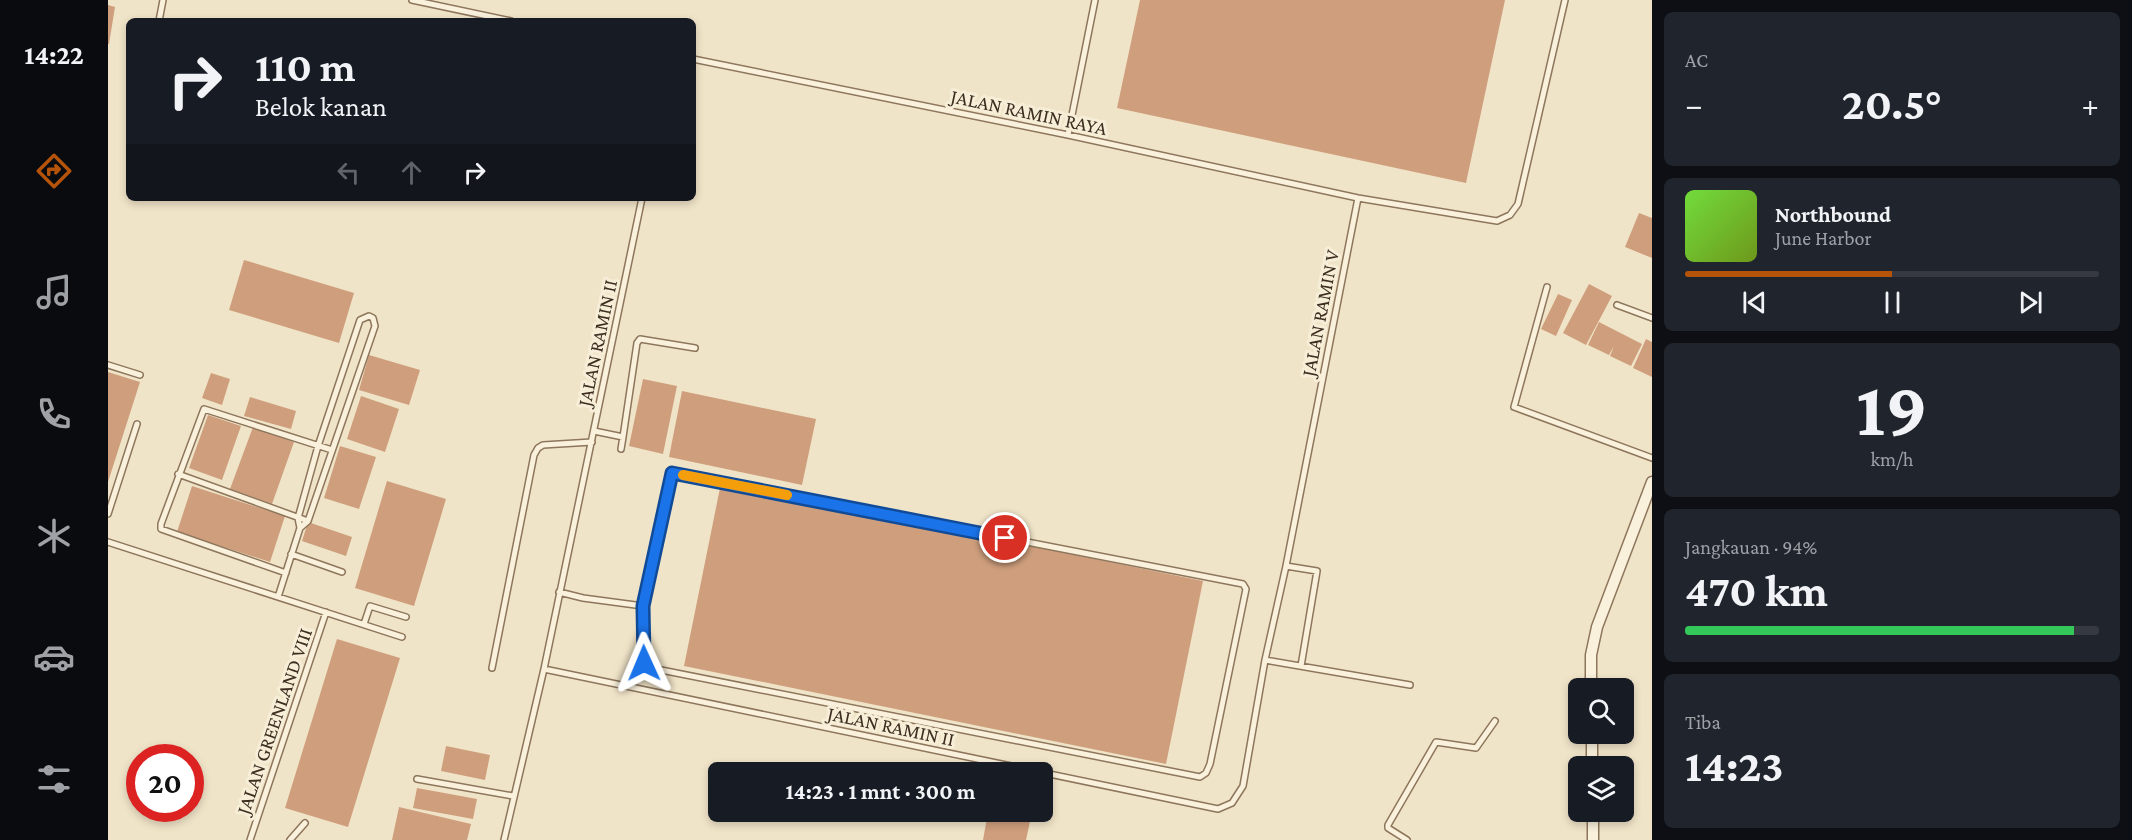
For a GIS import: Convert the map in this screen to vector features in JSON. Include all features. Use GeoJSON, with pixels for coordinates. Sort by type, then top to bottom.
{"type":"FeatureCollection","features":[{"type":"Feature","properties":{"kind":"street"},"geometry":{"type":"LineString","coordinates":[[1592,678],[1592,655],[1597,627],[1652,482]]}},
{"type":"Feature","properties":{"kind":"street"},"geometry":{"type":"LineString","coordinates":[[1593,822],[1593,840]]}},
{"type":"Feature","properties":{"kind":"lane"},"geometry":{"type":"LineString","coordinates":[[160,18],[163,0]]}},
{"type":"Feature","properties":{"kind":"lane"},"geometry":{"type":"LineString","coordinates":[[412,0],[498,18]]}},
{"type":"Feature","properties":{"kind":"lane"},"geometry":{"type":"LineString","coordinates":[[1068,135],[1095,0]]}},
{"type":"Feature","properties":{"kind":"lane"},"geometry":{"type":"LineString","coordinates":[[1358,198],[1497,221],[1510,215],[1518,204],[1564,0]]}},
{"type":"Feature","properties":{"kind":"lane","name":"JALAN RAMIN RAYA"},"geometry":{"type":"LineString","coordinates":[[696,60],[1068,135],[1358,198]]}},
{"type":"Feature","properties":{"kind":"lane","name":"JALAN RAMIN V"},"geometry":{"type":"LineString","coordinates":[[1232,802],[1243,786],[1265,660],[1286,566],[1358,198]]}},
{"type":"Feature","properties":{"kind":"lane","name":"JALAN RAMIN II"},"geometry":{"type":"LineString","coordinates":[[504,840],[544,669],[641,201]]}},
{"type":"Feature","properties":{"kind":"lane"},"geometry":{"type":"LineString","coordinates":[[1546,287],[1515,408],[1652,458]]}},
{"type":"Feature","properties":{"kind":"lane"},"geometry":{"type":"LineString","coordinates":[[1617,305],[1652,318]]}},
{"type":"Feature","properties":{"kind":"lane"},"geometry":{"type":"LineString","coordinates":[[278,597],[300,528],[308,521],[375,326],[373,318],[369,316],[360,320],[318,446],[298,518],[300,528]]}},
{"type":"Feature","properties":{"kind":"lane"},"geometry":{"type":"LineString","coordinates":[[621,449],[638,340],[695,348]]}},
{"type":"Feature","properties":{"kind":"lane"},"geometry":{"type":"LineString","coordinates":[[108,364],[140,375]]}},
{"type":"Feature","properties":{"kind":"lane"},"geometry":{"type":"LineString","coordinates":[[286,573],[161,529],[178,474],[204,409],[332,450]]}},
{"type":"Feature","properties":{"kind":"lane"},"geometry":{"type":"LineString","coordinates":[[108,514],[137,424]]}},
{"type":"Feature","properties":{"kind":"lane"},"geometry":{"type":"LineString","coordinates":[[594,431],[623,437]]}},
{"type":"Feature","properties":{"kind":"lane"},"geometry":{"type":"LineString","coordinates":[[492,668],[534,455],[543,445],[591,442]]}},
{"type":"Feature","properties":{"kind":"lane"},"geometry":{"type":"LineString","coordinates":[[672,473],[1244,584],[1246,589],[1214,751],[1206,773],[1200,777],[651,668],[645,666],[643,660],[643,606],[672,473]]}},
{"type":"Feature","properties":{"kind":"lane"},"geometry":{"type":"LineString","coordinates":[[178,474],[308,521]]}},
{"type":"Feature","properties":{"kind":"lane"},"geometry":{"type":"LineString","coordinates":[[108,542],[402,637]]}},
{"type":"Feature","properties":{"kind":"lane"},"geometry":{"type":"LineString","coordinates":[[291,554],[342,572]]}},
{"type":"Feature","properties":{"kind":"lane"},"geometry":{"type":"LineString","coordinates":[[1286,566],[1317,571],[1301,666]]}},
{"type":"Feature","properties":{"kind":"lane"},"geometry":{"type":"LineString","coordinates":[[559,592],[583,598],[643,606]]}},
{"type":"Feature","properties":{"kind":"lane"},"geometry":{"type":"LineString","coordinates":[[364,624],[370,606],[406,617]]}},
{"type":"Feature","properties":{"kind":"lane","name":"JALAN GREENLAND VIII"},"geometry":{"type":"LineString","coordinates":[[251,840],[326,612]]}},
{"type":"Feature","properties":{"kind":"lane"},"geometry":{"type":"LineString","coordinates":[[1265,660],[1410,685]]}},
{"type":"Feature","properties":{"kind":"lane","name":"JALAN RAMIN II"},"geometry":{"type":"LineString","coordinates":[[544,669],[1218,808],[1232,802]]}},
{"type":"Feature","properties":{"kind":"lane"},"geometry":{"type":"LineString","coordinates":[[1407,840],[1388,828],[1388,825],[1436,742],[1476,748],[1495,721]]}},
{"type":"Feature","properties":{"kind":"lane"},"geometry":{"type":"LineString","coordinates":[[417,779],[513,796]]}},
{"type":"Feature","properties":{"kind":"lane"},"geometry":{"type":"LineString","coordinates":[[290,840],[305,823]]}},
{"type":"Feature","properties":{"kind":"building"},"geometry":{"type":"Polygon","coordinates":[[[1140,0],[1505,0],[1466,183],[1117,108],[1140,0]]]}},
{"type":"Feature","properties":{"kind":"building"},"geometry":{"type":"Polygon","coordinates":[[[108,5],[115,7],[109,44],[108,44],[108,5]]]}},
{"type":"Feature","properties":{"kind":"building"},"geometry":{"type":"Polygon","coordinates":[[[1639,213],[1652,218],[1652,258],[1625,247],[1639,213]]]}},
{"type":"Feature","properties":{"kind":"building"},"geometry":{"type":"Polygon","coordinates":[[[244,260],[354,293],[339,343],[229,310],[244,260]]]}},
{"type":"Feature","properties":{"kind":"building"},"geometry":{"type":"Polygon","coordinates":[[[1589,284],[1612,296],[1586,345],[1563,333],[1589,284]]]}},
{"type":"Feature","properties":{"kind":"building"},"geometry":{"type":"Polygon","coordinates":[[[1558,294],[1572,300],[1556,336],[1541,329],[1558,294]]]}},
{"type":"Feature","properties":{"kind":"building"},"geometry":{"type":"Polygon","coordinates":[[[1599,322],[1642,344],[1631,366],[1610,356],[1614,346],[1609,355],[1588,345],[1599,322]]]}},
{"type":"Feature","properties":{"kind":"building"},"geometry":{"type":"Polygon","coordinates":[[[1646,339],[1652,342],[1652,377],[1633,368],[1646,339]]]}},
{"type":"Feature","properties":{"kind":"building"},"geometry":{"type":"Polygon","coordinates":[[[369,355],[420,370],[409,405],[359,390],[369,355]]]}},
{"type":"Feature","properties":{"kind":"building"},"geometry":{"type":"Polygon","coordinates":[[[108,372],[140,382],[108,482],[108,372]]]}},
{"type":"Feature","properties":{"kind":"building"},"geometry":{"type":"Polygon","coordinates":[[[211,373],[230,379],[222,405],[202,398],[211,373]]]}},
{"type":"Feature","properties":{"kind":"building"},"geometry":{"type":"Polygon","coordinates":[[[643,379],[677,386],[663,454],[629,446],[643,379]]]}},
{"type":"Feature","properties":{"kind":"building"},"geometry":{"type":"Polygon","coordinates":[[[682,391],[816,419],[802,485],[669,457],[682,391]]]}},
{"type":"Feature","properties":{"kind":"building"},"geometry":{"type":"Polygon","coordinates":[[[361,396],[399,409],[385,452],[347,439],[361,396]]]}},
{"type":"Feature","properties":{"kind":"building"},"geometry":{"type":"Polygon","coordinates":[[[250,397],[296,411],[291,429],[244,416],[250,397]]]}},
{"type":"Feature","properties":{"kind":"building"},"geometry":{"type":"Polygon","coordinates":[[[208,415],[241,426],[222,480],[189,468],[208,415]]]}},
{"type":"Feature","properties":{"kind":"building"},"geometry":{"type":"Polygon","coordinates":[[[253,427],[294,442],[272,504],[230,489],[253,427]]]}},
{"type":"Feature","properties":{"kind":"building"},"geometry":{"type":"Polygon","coordinates":[[[340,446],[376,457],[359,509],[324,498],[340,446]]]}},
{"type":"Feature","properties":{"kind":"building"},"geometry":{"type":"Polygon","coordinates":[[[387,481],[446,499],[414,606],[355,588],[387,481]]]}},
{"type":"Feature","properties":{"kind":"building"},"geometry":{"type":"Polygon","coordinates":[[[721,483],[1203,581],[1166,764],[684,666],[721,483]]]}},
{"type":"Feature","properties":{"kind":"building"},"geometry":{"type":"Polygon","coordinates":[[[192,486],[285,516],[270,562],[177,532],[192,486]]]}},
{"type":"Feature","properties":{"kind":"building"},"geometry":{"type":"Polygon","coordinates":[[[308,522],[352,537],[346,556],[302,541],[308,522]]]}},
{"type":"Feature","properties":{"kind":"building"},"geometry":{"type":"Polygon","coordinates":[[[337,639],[400,658],[348,827],[285,808],[337,639]]]}},
{"type":"Feature","properties":{"kind":"building"},"geometry":{"type":"Polygon","coordinates":[[[446,746],[490,755],[485,780],[441,771],[446,746]]]}},
{"type":"Feature","properties":{"kind":"building"},"geometry":{"type":"Polygon","coordinates":[[[417,788],[477,799],[473,819],[413,808],[417,788]]]}},
{"type":"Feature","properties":{"kind":"building"},"geometry":{"type":"Polygon","coordinates":[[[399,807],[471,824],[467,840],[392,840],[399,807]]]}},
{"type":"Feature","properties":{"kind":"building"},"geometry":{"type":"Polygon","coordinates":[[[986,822],[1030,822],[1026,840],[983,840],[986,822]]]}},
{"type":"Feature","properties":{"kind":"slow traffic"},"geometry":{"type":"LineString","coordinates":[[683,475],[787,495]]}},
{"type":"Feature","properties":{"kind":"route"},"geometry":{"type":"LineString","coordinates":[[644,663],[643,606],[672,473],[1005,538]]}}]}
